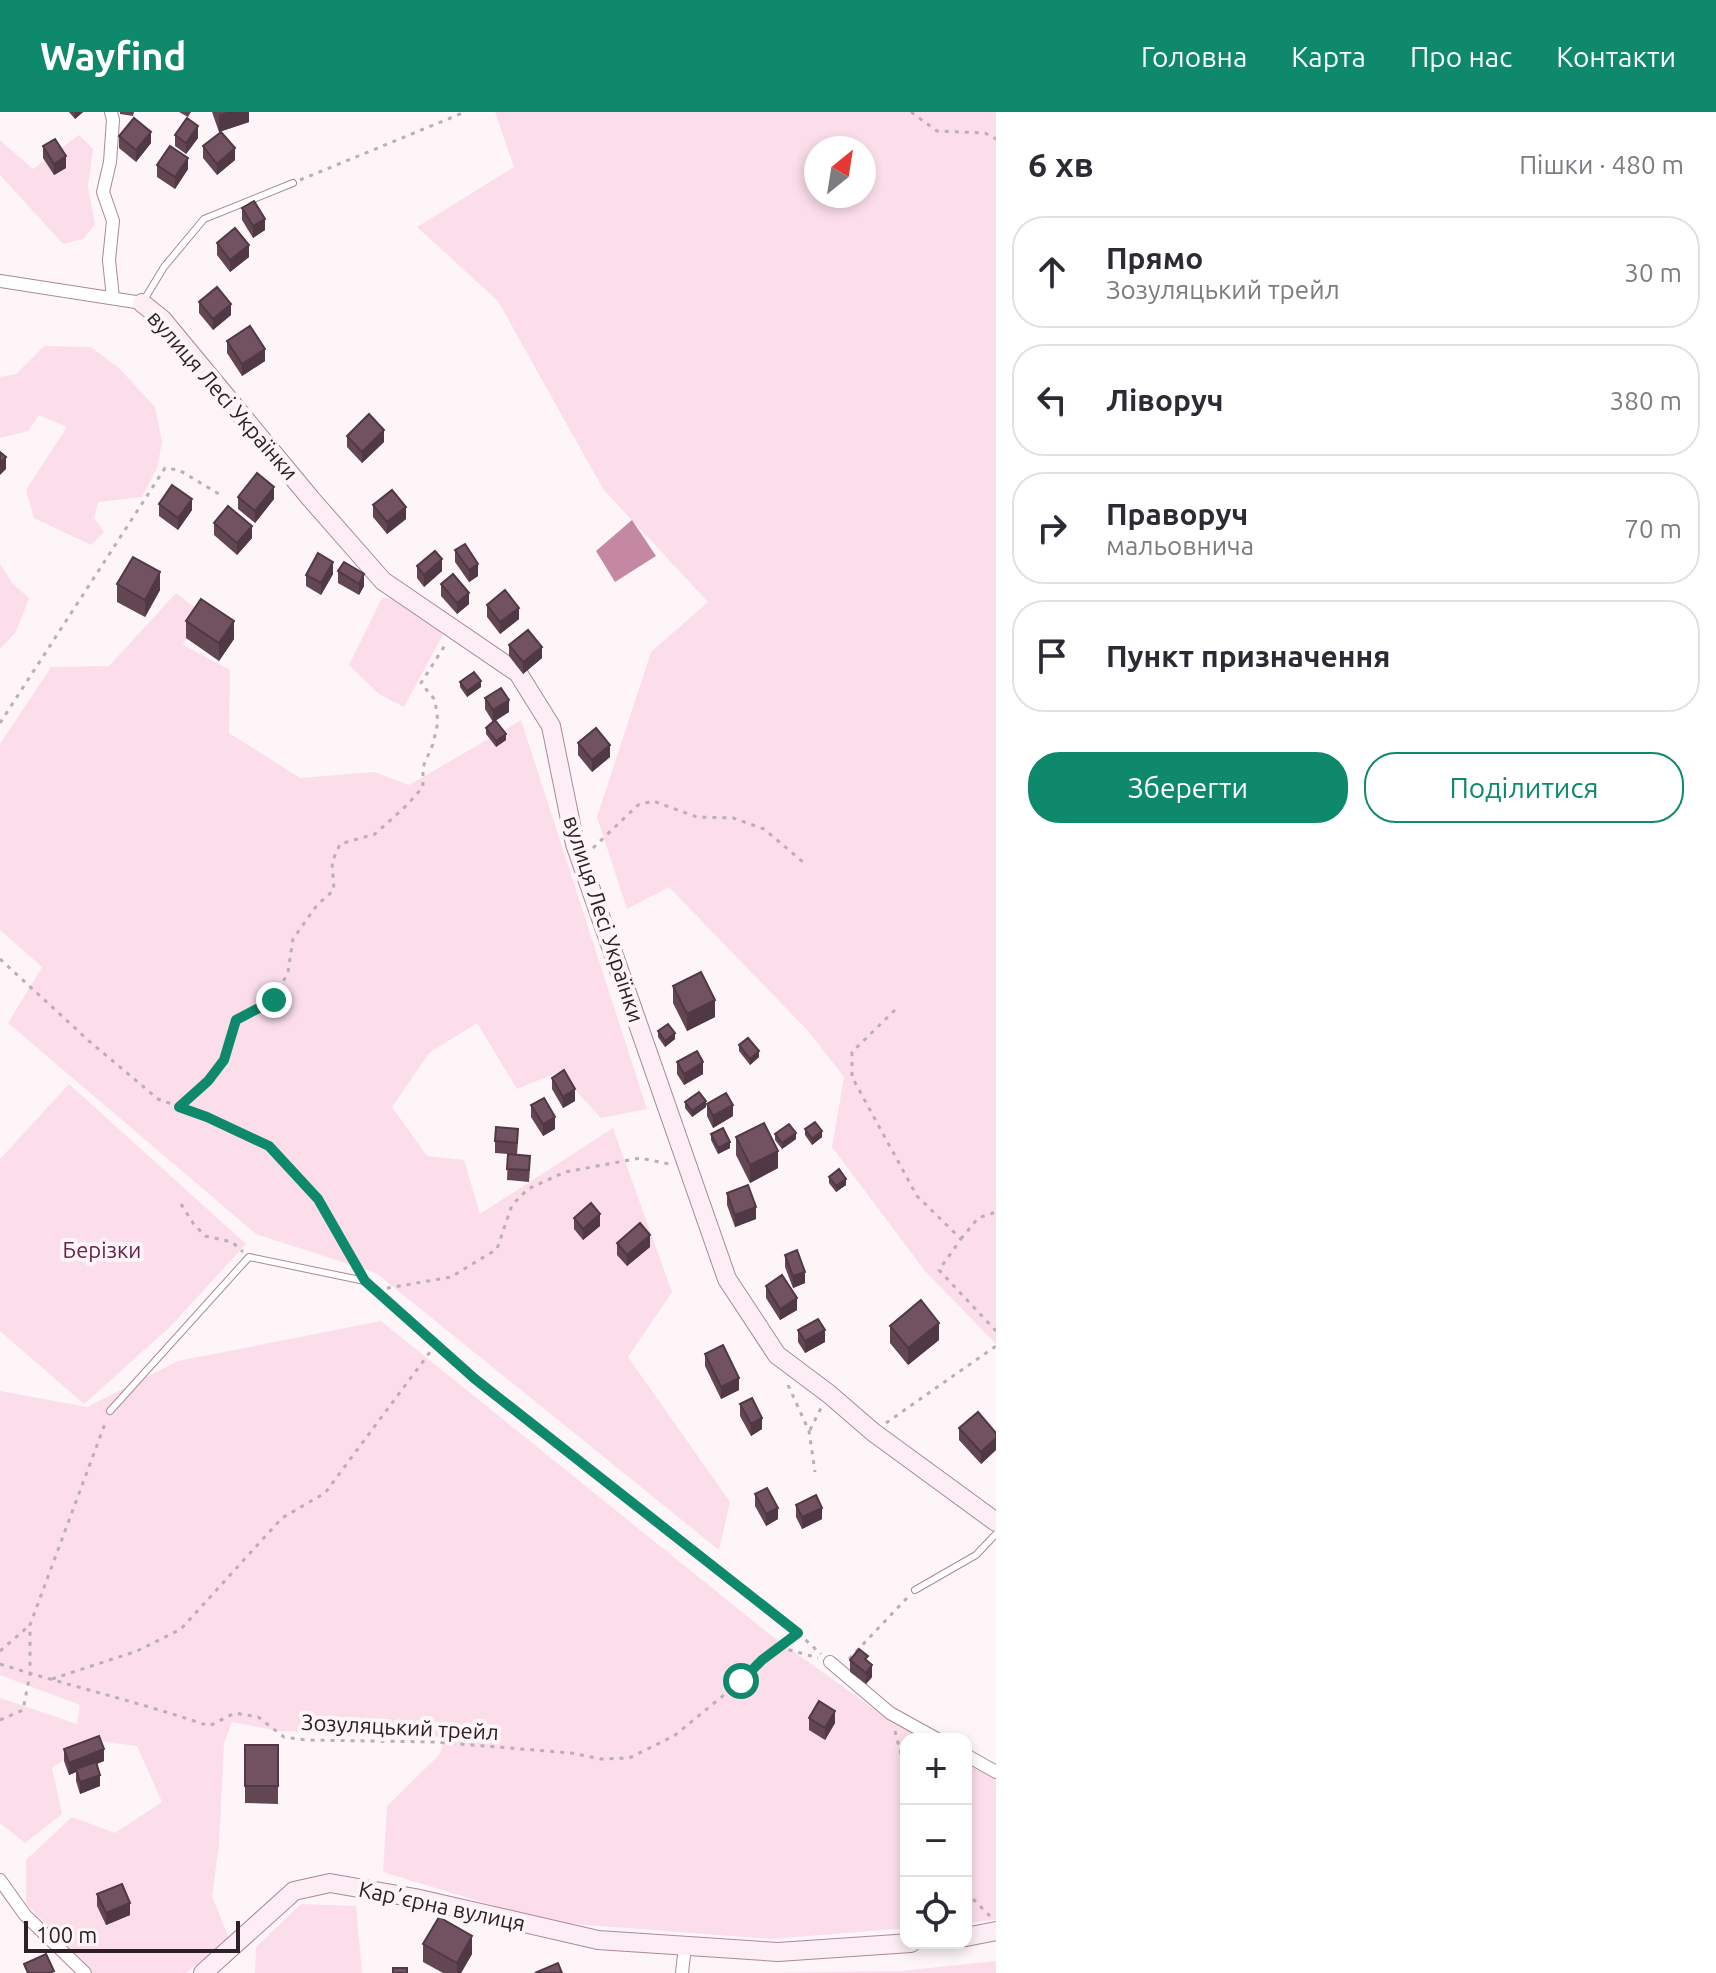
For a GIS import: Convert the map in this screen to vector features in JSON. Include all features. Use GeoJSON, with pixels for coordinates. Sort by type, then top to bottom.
{"type":"FeatureCollection","features":[{"type":"Feature","properties":{"kind":"street"},"geometry":{"type":"LineString","coordinates":[[111,112],[110,162],[103,192],[113,221],[109,260],[113,298]]}},
{"type":"Feature","properties":{"kind":"street"},"geometry":{"type":"LineString","coordinates":[[0,281],[142,303]]}},
{"type":"Feature","properties":{"kind":"street","name":"вулиця Лесі Українки"},"geometry":{"type":"LineString","coordinates":[[142,303],[162,319],[383,581],[518,673],[551,726],[577,849],[727,1279],[777,1355],[873,1432],[996,1522]]}},
{"type":"Feature","properties":{"kind":"street"},"geometry":{"type":"LineString","coordinates":[[835,1666],[890,1713],[926,1733]]}},
{"type":"Feature","properties":{"kind":"street"},"geometry":{"type":"LineString","coordinates":[[972,1758],[996,1772]]}},
{"type":"Feature","properties":{"kind":"street"},"geometry":{"type":"LineString","coordinates":[[0,1880],[25,1915],[85,1973]]}},
{"type":"Feature","properties":{"kind":"street","name":"Карʼєрна вулиця"},"geometry":{"type":"LineString","coordinates":[[203,1973],[294,1891],[330,1883],[415,1898],[598,1940],[778,1952],[900,1944]]}},
{"type":"Feature","properties":{"kind":"street"},"geometry":{"type":"LineString","coordinates":[[972,1936],[996,1931]]}},
{"type":"Feature","properties":{"kind":"street"},"geometry":{"type":"LineString","coordinates":[[682,1973],[685,1946]]}},
{"type":"Feature","properties":{"kind":"lane"},"geometry":{"type":"LineString","coordinates":[[142,303],[164,267],[204,219],[293,183]]}},
{"type":"Feature","properties":{"kind":"lane"},"geometry":{"type":"LineString","coordinates":[[110,1411],[249,1257],[365,1281]]}},
{"type":"Feature","properties":{"kind":"lane"},"geometry":{"type":"LineString","coordinates":[[915,1590],[976,1555],[996,1534]]}},
{"type":"Feature","properties":{"kind":"path"},"geometry":{"type":"LineString","coordinates":[[293,183],[465,112]]}},
{"type":"Feature","properties":{"kind":"path"},"geometry":{"type":"LineString","coordinates":[[911,112],[937,131],[985,133],[996,139]]}},
{"type":"Feature","properties":{"kind":"path"},"geometry":{"type":"LineString","coordinates":[[0,723],[165,468],[179,470],[219,494]]}},
{"type":"Feature","properties":{"kind":"path"},"geometry":{"type":"LineString","coordinates":[[179,1107],[208,1081],[224,1060],[236,1020],[274,1000],[288,972],[293,939],[317,905],[334,890],[332,862],[340,844],[375,834],[423,787],[423,767],[438,722],[435,700],[421,683],[455,629]]}},
{"type":"Feature","properties":{"kind":"path"},"geometry":{"type":"LineString","coordinates":[[428,692],[433,685]]}},
{"type":"Feature","properties":{"kind":"path"},"geometry":{"type":"LineString","coordinates":[[577,849],[594,848],[638,805],[653,801],[697,817],[733,818],[764,829],[803,862]]}},
{"type":"Feature","properties":{"kind":"path"},"geometry":{"type":"LineString","coordinates":[[0,959],[158,1099],[207,1117],[269,1146],[318,1199],[365,1281],[375,1291],[475,1379],[798,1633],[835,1666]]}},
{"type":"Feature","properties":{"kind":"path"},"geometry":{"type":"LineString","coordinates":[[895,1010],[852,1052],[852,1077],[917,1196],[961,1239]]}},
{"type":"Feature","properties":{"kind":"path"},"geometry":{"type":"LineString","coordinates":[[375,1291],[451,1277],[497,1249],[512,1205],[528,1189],[565,1172],[640,1158],[688,1168]]}},
{"type":"Feature","properties":{"kind":"path"},"geometry":{"type":"LineString","coordinates":[[181,1204],[205,1236],[232,1242],[249,1257]]}},
{"type":"Feature","properties":{"kind":"path"},"geometry":{"type":"LineString","coordinates":[[996,1212],[978,1218],[939,1270],[996,1331]]}},
{"type":"Feature","properties":{"kind":"path"},"geometry":{"type":"LineString","coordinates":[[50,1680],[137,1651],[181,1629],[282,1518],[325,1493],[436,1344]]}},
{"type":"Feature","properties":{"kind":"path"},"geometry":{"type":"LineString","coordinates":[[873,1432],[996,1346]]}},
{"type":"Feature","properties":{"kind":"path"},"geometry":{"type":"LineString","coordinates":[[787,1381],[809,1431],[815,1472]]}},
{"type":"Feature","properties":{"kind":"path"},"geometry":{"type":"LineString","coordinates":[[809,1431],[829,1394]]}},
{"type":"Feature","properties":{"kind":"path"},"geometry":{"type":"LineString","coordinates":[[0,1720],[23,1710],[30,1674],[30,1625],[110,1411]]}},
{"type":"Feature","properties":{"kind":"path"},"geometry":{"type":"LineString","coordinates":[[835,1666],[915,1590]]}},
{"type":"Feature","properties":{"kind":"path"},"geometry":{"type":"LineString","coordinates":[[0,1651],[30,1625]]}},
{"type":"Feature","properties":{"kind":"path","name":"Зозуляцький трейл"},"geometry":{"type":"LineString","coordinates":[[0,1664],[209,1726],[235,1713],[258,1717],[284,1737],[306,1740],[435,1742],[571,1753],[601,1759],[629,1758],[674,1736],[798,1633]]}},
{"type":"Feature","properties":{"kind":"path"},"geometry":{"type":"LineString","coordinates":[[779,1647],[835,1666]]}},
{"type":"Feature","properties":{"kind":"path"},"geometry":{"type":"LineString","coordinates":[[890,1713],[900,1751]]}},
{"type":"Feature","properties":{"kind":"path"},"geometry":{"type":"LineString","coordinates":[[972,1898],[996,1922]]}},
{"type":"Feature","properties":{"kind":"green space"},"geometry":{"type":"Polygon","coordinates":[[[495,112],[996,112],[996,1344],[925,1271],[832,1147],[844,1077],[809,1032],[669,887],[627,909],[597,817],[651,652],[708,602],[603,489],[498,301],[417,227],[514,167],[495,112]]]}},
{"type":"Feature","properties":{"kind":"green space"},"geometry":{"type":"Polygon","coordinates":[[[79,135],[93,149],[88,186],[95,225],[83,239],[63,244],[0,175],[0,140],[33,169],[79,135]]]}},
{"type":"Feature","properties":{"kind":"green space"},"geometry":{"type":"Polygon","coordinates":[[[44,346],[91,347],[120,369],[155,407],[162,442],[157,468],[142,497],[98,502],[94,518],[104,532],[91,545],[34,518],[26,490],[67,427],[39,415],[28,431],[0,438],[0,377],[16,374],[44,346]]]}},
{"type":"Feature","properties":{"kind":"green space"},"geometry":{"type":"Polygon","coordinates":[[[0,564],[12,583],[29,598],[16,632],[0,649],[0,564]]]}},
{"type":"Feature","properties":{"kind":"green space"},"geometry":{"type":"Polygon","coordinates":[[[176,593],[198,610],[183,645],[230,670],[229,733],[300,778],[374,772],[409,785],[521,720],[647,1109],[601,1118],[559,1072],[517,1089],[477,1023],[429,1053],[392,1107],[427,1156],[464,1160],[480,1214],[613,1128],[672,1292],[628,1357],[730,1502],[719,1550],[376,1273],[256,1234],[8,1023],[42,967],[0,930],[0,744],[51,667],[109,666],[176,593]]]}},
{"type":"Feature","properties":{"kind":"green space"},"geometry":{"type":"Polygon","coordinates":[[[382,598],[398,598],[445,631],[404,707],[379,694],[349,665],[382,598]]]}},
{"type":"Feature","properties":{"kind":"green space","name":"Берізки"},"geometry":{"type":"Polygon","coordinates":[[[69,1084],[246,1244],[170,1327],[84,1404],[0,1331],[0,1159],[69,1084]]]}},
{"type":"Feature","properties":{"kind":"green space"},"geometry":{"type":"Polygon","coordinates":[[[381,1321],[768,1633],[878,1712],[916,1733],[900,1733],[900,1928],[772,1939],[548,1922],[383,1872],[387,1806],[440,1754],[444,1737],[280,1731],[232,1722],[224,1743],[219,1844],[212,1896],[229,1939],[186,1973],[93,1973],[26,1904],[26,1860],[72,1817],[115,1833],[162,1802],[137,1746],[91,1740],[52,1768],[62,1814],[25,1843],[0,1823],[0,1698],[77,1724],[80,1705],[0,1675],[0,1391],[87,1407],[178,1361],[381,1321]]]}},
{"type":"Feature","properties":{"kind":"green space"},"geometry":{"type":"Polygon","coordinates":[[[972,1764],[996,1778],[996,1920],[972,1922],[972,1764]]]}},
{"type":"Feature","properties":{"kind":"green space"},"geometry":{"type":"Polygon","coordinates":[[[301,1904],[356,1906],[362,1973],[255,1973],[256,1947],[301,1904]]]}},
{"type":"Feature","properties":{"kind":"green space"},"geometry":{"type":"Polygon","coordinates":[[[996,1961],[996,1973],[767,1973],[901,1971],[996,1961]]]}},
{"type":"Feature","properties":{"kind":"shaded area"},"geometry":{"type":"Polygon","coordinates":[[[632,520],[656,556],[615,582],[596,551],[632,520]]]}},
{"type":"Feature","properties":{"kind":"building"},"geometry":{"type":"Polygon","coordinates":[[[134,118],[151,132],[136,150],[119,136],[134,118]]]}},
{"type":"Feature","properties":{"kind":"building"},"geometry":{"type":"Polygon","coordinates":[[[187,118],[198,126],[186,143],[175,135],[187,118]]]}},
{"type":"Feature","properties":{"kind":"building"},"geometry":{"type":"Polygon","coordinates":[[[221,132],[235,148],[217,164],[203,146],[221,132]]]}},
{"type":"Feature","properties":{"kind":"building"},"geometry":{"type":"Polygon","coordinates":[[[55,139],[66,156],[54,164],[43,146],[55,139]]]}},
{"type":"Feature","properties":{"kind":"building"},"geometry":{"type":"Polygon","coordinates":[[[170,146],[188,158],[175,177],[157,165],[170,146]]]}},
{"type":"Feature","properties":{"kind":"building"},"geometry":{"type":"Polygon","coordinates":[[[254,201],[265,219],[253,226],[242,208],[254,201]]]}},
{"type":"Feature","properties":{"kind":"building"},"geometry":{"type":"Polygon","coordinates":[[[235,228],[249,245],[230,260],[217,243],[235,228]]]}},
{"type":"Feature","properties":{"kind":"building"},"geometry":{"type":"Polygon","coordinates":[[[217,287],[231,304],[213,319],[199,302],[217,287]]]}},
{"type":"Feature","properties":{"kind":"building"},"geometry":{"type":"Polygon","coordinates":[[[250,326],[265,349],[242,364],[227,341],[250,326]]]}},
{"type":"Feature","properties":{"kind":"building"},"geometry":{"type":"Polygon","coordinates":[[[369,414],[384,430],[362,452],[347,436],[369,414]]]}},
{"type":"Feature","properties":{"kind":"building"},"geometry":{"type":"Polygon","coordinates":[[[257,473],[274,487],[255,511],[238,497],[257,473]]]}},
{"type":"Feature","properties":{"kind":"building"},"geometry":{"type":"Polygon","coordinates":[[[172,485],[192,499],[178,518],[159,504],[172,485]]]}},
{"type":"Feature","properties":{"kind":"building"},"geometry":{"type":"Polygon","coordinates":[[[392,490],[406,507],[387,522],[373,505],[392,490]]]}},
{"type":"Feature","properties":{"kind":"building"},"geometry":{"type":"Polygon","coordinates":[[[228,506],[252,526],[237,543],[214,523],[228,506]]]}},
{"type":"Feature","properties":{"kind":"building"},"geometry":{"type":"Polygon","coordinates":[[[465,544],[478,564],[469,570],[455,550],[465,544]]]}},
{"type":"Feature","properties":{"kind":"building"},"geometry":{"type":"Polygon","coordinates":[[[435,551],[442,559],[424,575],[417,566],[435,551]]]}},
{"type":"Feature","properties":{"kind":"building"},"geometry":{"type":"Polygon","coordinates":[[[318,553],[333,562],[321,583],[306,575],[318,553]]]}},
{"type":"Feature","properties":{"kind":"building"},"geometry":{"type":"Polygon","coordinates":[[[133,557],[160,572],[145,600],[117,584],[133,557]]]}},
{"type":"Feature","properties":{"kind":"building"},"geometry":{"type":"Polygon","coordinates":[[[344,562],[364,574],[359,584],[338,571],[344,562]]]}},
{"type":"Feature","properties":{"kind":"building"},"geometry":{"type":"Polygon","coordinates":[[[453,574],[469,593],[457,603],[441,584],[453,574]]]}},
{"type":"Feature","properties":{"kind":"building"},"geometry":{"type":"Polygon","coordinates":[[[505,590],[519,608],[500,622],[487,605],[505,590]]]}},
{"type":"Feature","properties":{"kind":"building"},"geometry":{"type":"Polygon","coordinates":[[[201,599],[234,621],[219,643],[186,621],[201,599]]]}},
{"type":"Feature","properties":{"kind":"building"},"geometry":{"type":"Polygon","coordinates":[[[528,630],[542,647],[523,662],[509,645],[528,630]]]}},
{"type":"Feature","properties":{"kind":"building"},"geometry":{"type":"Polygon","coordinates":[[[474,672],[481,681],[467,691],[460,682],[474,672]]]}},
{"type":"Feature","properties":{"kind":"building"},"geometry":{"type":"Polygon","coordinates":[[[501,688],[509,700],[493,710],[485,698],[501,688]]]}},
{"type":"Feature","properties":{"kind":"building"},"geometry":{"type":"Polygon","coordinates":[[[495,720],[506,734],[496,741],[486,728],[495,720]]]}},
{"type":"Feature","properties":{"kind":"building"},"geometry":{"type":"Polygon","coordinates":[[[596,728],[610,745],[592,760],[578,743],[596,728]]]}},
{"type":"Feature","properties":{"kind":"building"},"geometry":{"type":"Polygon","coordinates":[[[701,972],[715,1000],[687,1014],[673,986],[701,972]]]}},
{"type":"Feature","properties":{"kind":"building"},"geometry":{"type":"Polygon","coordinates":[[[668,1024],[675,1033],[665,1041],[658,1031],[668,1024]]]}},
{"type":"Feature","properties":{"kind":"building"},"geometry":{"type":"Polygon","coordinates":[[[748,1038],[759,1051],[750,1059],[739,1045],[748,1038]]]}},
{"type":"Feature","properties":{"kind":"building"},"geometry":{"type":"Polygon","coordinates":[[[697,1051],[703,1062],[684,1074],[677,1062],[697,1051]]]}},
{"type":"Feature","properties":{"kind":"building"},"geometry":{"type":"Polygon","coordinates":[[[564,1070],[575,1089],[563,1097],[552,1078],[564,1070]]]}},
{"type":"Feature","properties":{"kind":"building"},"geometry":{"type":"Polygon","coordinates":[[[699,1092],[706,1101],[692,1111],[685,1102],[699,1092]]]}},
{"type":"Feature","properties":{"kind":"building"},"geometry":{"type":"Polygon","coordinates":[[[726,1093],[733,1105],[713,1116],[707,1104],[726,1093]]]}},
{"type":"Feature","properties":{"kind":"building"},"geometry":{"type":"Polygon","coordinates":[[[544,1098],[555,1117],[543,1124],[531,1105],[544,1098]]]}},
{"type":"Feature","properties":{"kind":"building"},"geometry":{"type":"Polygon","coordinates":[[[815,1122],[822,1131],[812,1139],[805,1129],[815,1122]]]}},
{"type":"Feature","properties":{"kind":"building"},"geometry":{"type":"Polygon","coordinates":[[[764,1123],[778,1151],[750,1165],[736,1137],[764,1123]]]}},
{"type":"Feature","properties":{"kind":"building"},"geometry":{"type":"Polygon","coordinates":[[[789,1124],[796,1133],[782,1143],[775,1134],[789,1124]]]}},
{"type":"Feature","properties":{"kind":"building"},"geometry":{"type":"Polygon","coordinates":[[[496,1127],[518,1129],[517,1143],[495,1141],[496,1127]]]}},
{"type":"Feature","properties":{"kind":"building"},"geometry":{"type":"Polygon","coordinates":[[[723,1128],[730,1142],[718,1148],[711,1134],[723,1128]]]}},
{"type":"Feature","properties":{"kind":"building"},"geometry":{"type":"Polygon","coordinates":[[[508,1154],[530,1156],[529,1170],[507,1169],[508,1154]]]}},
{"type":"Feature","properties":{"kind":"building"},"geometry":{"type":"Polygon","coordinates":[[[839,1169],[846,1179],[836,1186],[829,1177],[839,1169]]]}},
{"type":"Feature","properties":{"kind":"building"},"geometry":{"type":"Polygon","coordinates":[[[748,1185],[756,1207],[735,1215],[727,1193],[748,1185]]]}},
{"type":"Feature","properties":{"kind":"building"},"geometry":{"type":"Polygon","coordinates":[[[591,1203],[600,1214],[583,1229],[574,1218],[591,1203]]]}},
{"type":"Feature","properties":{"kind":"building"},"geometry":{"type":"Polygon","coordinates":[[[640,1223],[650,1235],[627,1255],[617,1243],[640,1223]]]}},
{"type":"Feature","properties":{"kind":"building"},"geometry":{"type":"Polygon","coordinates":[[[797,1250],[805,1272],[793,1276],[785,1255],[797,1250]]]}},
{"type":"Feature","properties":{"kind":"building"},"geometry":{"type":"Polygon","coordinates":[[[782,1275],[797,1298],[780,1309],[766,1286],[782,1275]]]}},
{"type":"Feature","properties":{"kind":"building"},"geometry":{"type":"Polygon","coordinates":[[[921,1300],[939,1323],[908,1348],[890,1326],[921,1300]]]}},
{"type":"Feature","properties":{"kind":"building"},"geometry":{"type":"Polygon","coordinates":[[[818,1319],[825,1330],[805,1341],[798,1330],[818,1319]]]}},
{"type":"Feature","properties":{"kind":"building"},"geometry":{"type":"Polygon","coordinates":[[[723,1345],[739,1378],[721,1387],[705,1354],[723,1345]]]}},
{"type":"Feature","properties":{"kind":"building"},"geometry":{"type":"Polygon","coordinates":[[[752,1398],[762,1418],[751,1424],[740,1404],[752,1398]]]}},
{"type":"Feature","properties":{"kind":"building"},"geometry":{"type":"Polygon","coordinates":[[[978,1412],[996,1433],[996,1438],[981,1452],[959,1428],[978,1412]]]}},
{"type":"Feature","properties":{"kind":"building"},"geometry":{"type":"Polygon","coordinates":[[[767,1488],[778,1508],[766,1514],[755,1494],[767,1488]]]}},
{"type":"Feature","properties":{"kind":"building"},"geometry":{"type":"Polygon","coordinates":[[[816,1495],[822,1508],[802,1517],[796,1505],[816,1495]]]}},
{"type":"Feature","properties":{"kind":"building"},"geometry":{"type":"Polygon","coordinates":[[[859,1649],[868,1656],[865,1659],[872,1665],[866,1673],[850,1660],[859,1649]]]}},
{"type":"Feature","properties":{"kind":"building"},"geometry":{"type":"Polygon","coordinates":[[[819,1701],[835,1711],[825,1728],[809,1718],[819,1701]]]}},
{"type":"Feature","properties":{"kind":"building"},"geometry":{"type":"Polygon","coordinates":[[[99,1736],[104,1749],[69,1763],[64,1749],[99,1736]]]}},
{"type":"Feature","properties":{"kind":"building"},"geometry":{"type":"Polygon","coordinates":[[[245,1745],[278,1745],[278,1786],[245,1786],[245,1745]]]}},
{"type":"Feature","properties":{"kind":"building"},"geometry":{"type":"Polygon","coordinates":[[[96,1762],[100,1775],[80,1782],[76,1769],[96,1762]]]}},
{"type":"Feature","properties":{"kind":"building"},"geometry":{"type":"Polygon","coordinates":[[[122,1884],[130,1903],[106,1913],[97,1894],[122,1884]]]}},
{"type":"Feature","properties":{"kind":"building"},"geometry":{"type":"Polygon","coordinates":[[[439,1917],[472,1936],[457,1963],[423,1944],[439,1917]]]}},
{"type":"Feature","properties":{"kind":"building"},"geometry":{"type":"Polygon","coordinates":[[[46,1954],[54,1971],[28,1973],[24,1964],[46,1954]]]}},
{"type":"Feature","properties":{"kind":"building"},"geometry":{"type":"Polygon","coordinates":[[[558,1963],[562,1973],[535,1973],[558,1963]]]}},
{"type":"Feature","properties":{"kind":"building"},"geometry":{"type":"Polygon","coordinates":[[[393,1968],[407,1968],[407,1973],[393,1973],[393,1968]]]}},
{"type":"Feature","properties":{"kind":"route"},"geometry":{"type":"LineString","coordinates":[[274,1000],[236,1020],[224,1060],[208,1081],[179,1107],[269,1146],[318,1199],[365,1281],[475,1379],[798,1633],[762,1660],[741,1681]]}}]}
